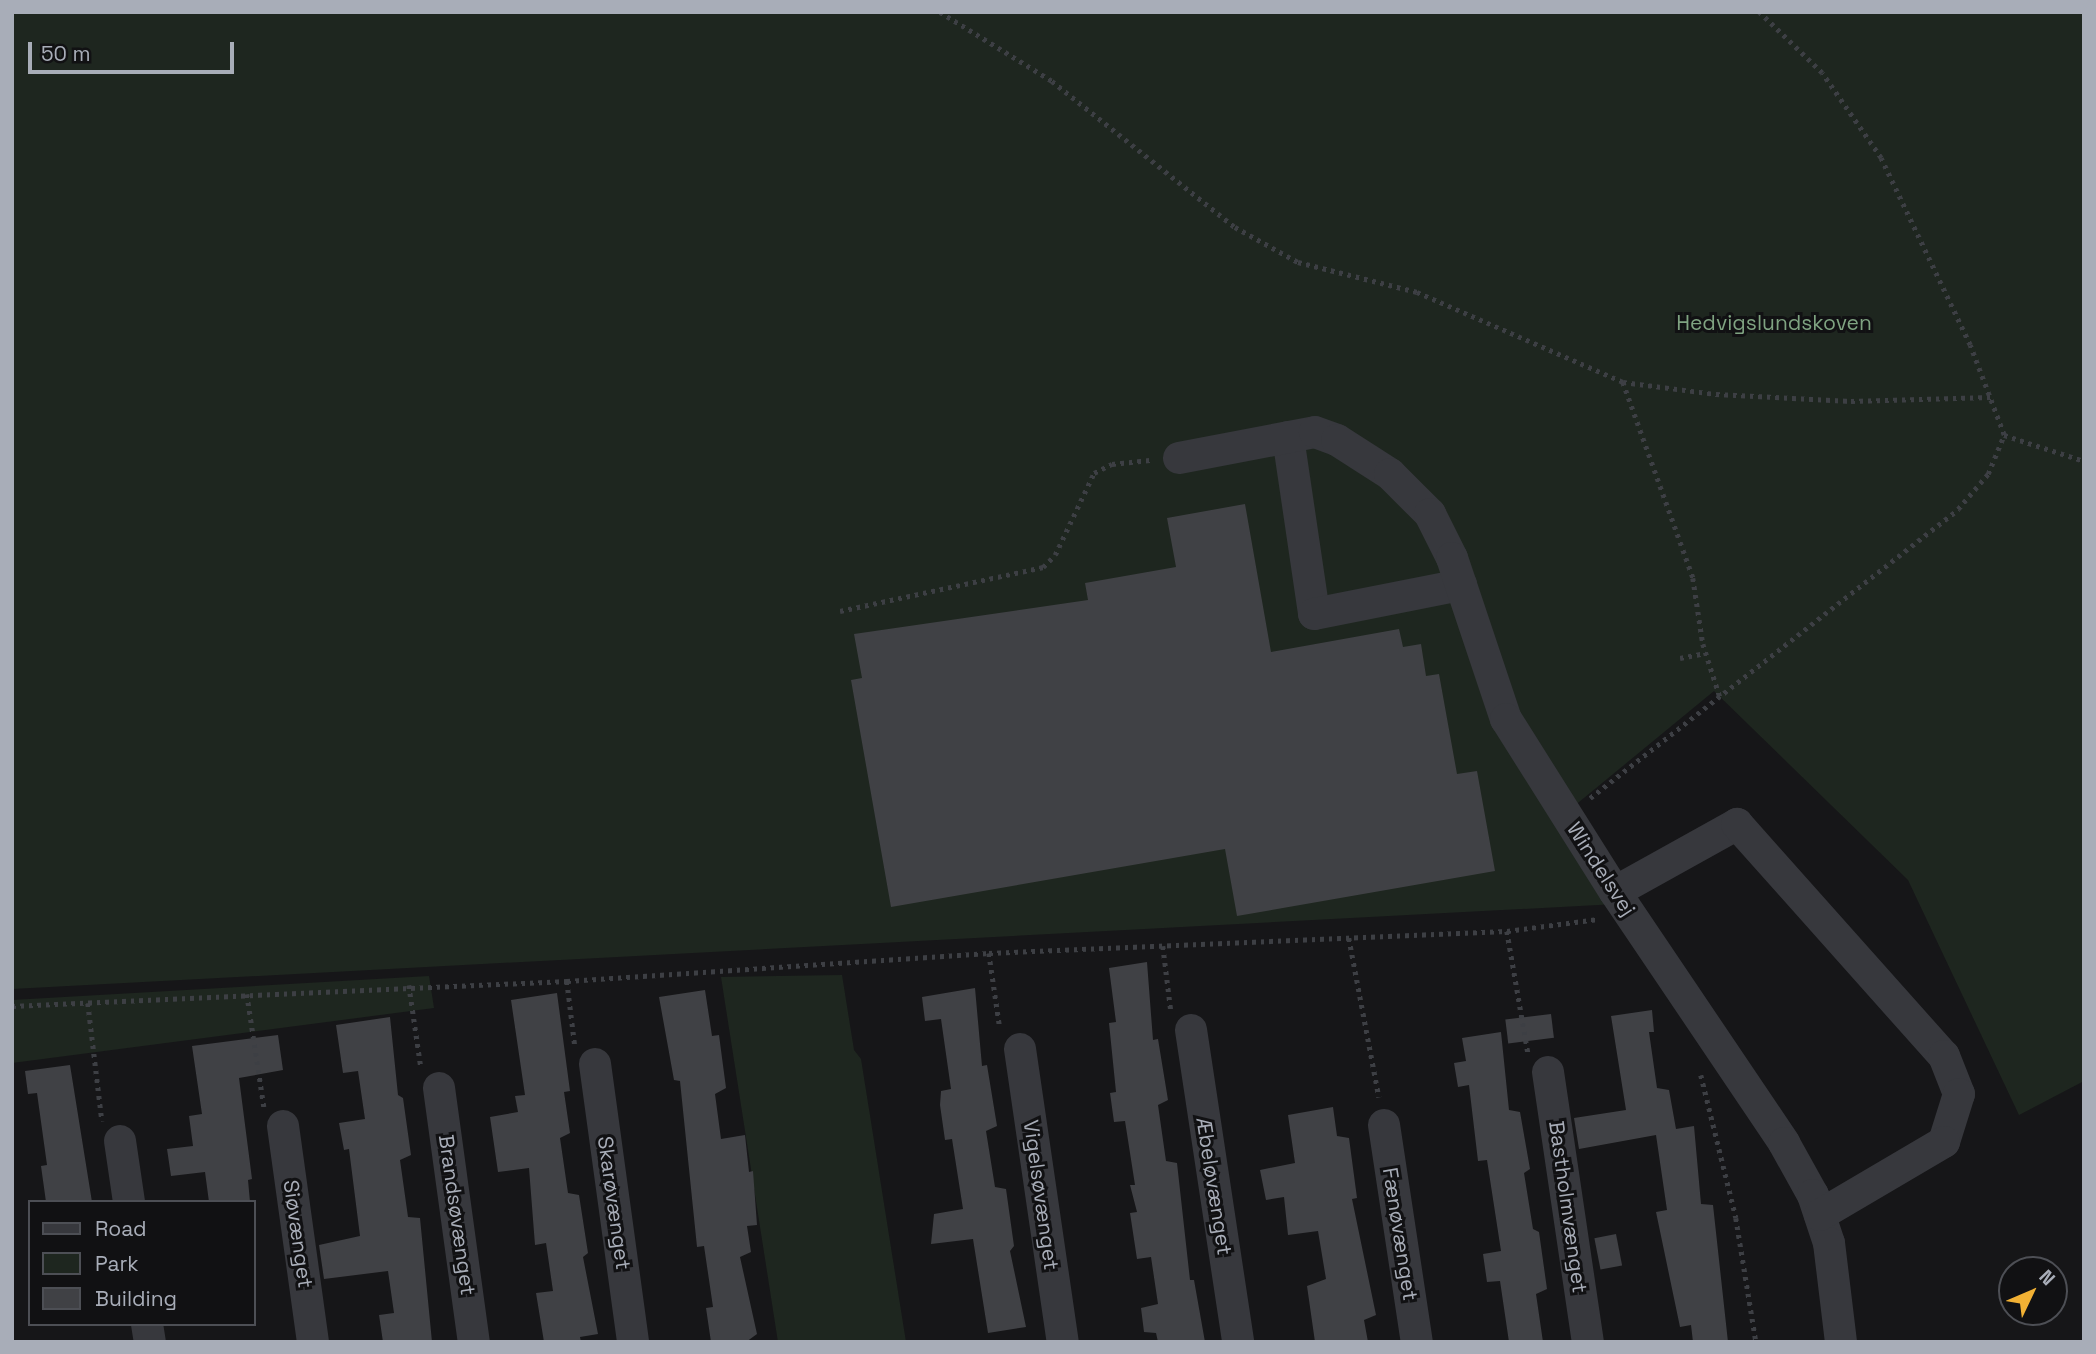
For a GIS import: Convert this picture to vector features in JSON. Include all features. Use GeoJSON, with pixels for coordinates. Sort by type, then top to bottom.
{"type":"FeatureCollection","features":[{"type":"Feature","properties":{"kind":"street"},"geometry":{"type":"LineString","coordinates":[[1179,458],[1301,435],[1314,614],[1461,585]]}},
{"type":"Feature","properties":{"kind":"street","name":"Windelsvej"},"geometry":{"type":"LineString","coordinates":[[1301,435],[1337,440],[1390,474],[1430,514],[1461,585],[1506,719],[1622,904],[1784,1143],[1819,1215],[1829,1243],[1841,1342]]}},
{"type":"Feature","properties":{"kind":"street"},"geometry":{"type":"LineString","coordinates":[[1622,904],[1737,824],[1944,1056],[1959,1094],[1944,1142],[1819,1215]]}},
{"type":"Feature","properties":{"kind":"street","name":"Æbeløvænget"},"geometry":{"type":"LineString","coordinates":[[1191,1030],[1238,1342]]}},
{"type":"Feature","properties":{"kind":"street","name":"Vigelsøvænget"},"geometry":{"type":"LineString","coordinates":[[1020,1049],[1063,1342]]}},
{"type":"Feature","properties":{"kind":"street","name":"Skarøvænget"},"geometry":{"type":"LineString","coordinates":[[595,1064],[633,1342]]}},
{"type":"Feature","properties":{"kind":"street","name":"Bastholmvænget"},"geometry":{"type":"LineString","coordinates":[[1548,1072],[1588,1342]]}},
{"type":"Feature","properties":{"kind":"street","name":"Brandsøvænget"},"geometry":{"type":"LineString","coordinates":[[439,1088],[474,1342]]}},
{"type":"Feature","properties":{"kind":"street","name":"Fænøvænget"},"geometry":{"type":"LineString","coordinates":[[1384,1125],[1416,1342]]}},
{"type":"Feature","properties":{"kind":"street","name":"Siøvænget"},"geometry":{"type":"LineString","coordinates":[[283,1126],[313,1342]]}},
{"type":"Feature","properties":{"kind":"street"},"geometry":{"type":"LineString","coordinates":[[120,1141],[129,1200]]}},
{"type":"Feature","properties":{"kind":"path"},"geometry":{"type":"LineString","coordinates":[[940,12],[1052,81],[1235,227],[1298,262],[1417,292],[1623,382],[1716,394],[1851,401],[1991,397]]}},
{"type":"Feature","properties":{"kind":"path"},"geometry":{"type":"LineString","coordinates":[[1567,816],[1958,509],[1988,474],[2004,435],[1991,397],[1881,158],[1822,73],[1759,12]]}},
{"type":"Feature","properties":{"kind":"path"},"geometry":{"type":"LineString","coordinates":[[1623,382],[1693,578],[1706,653],[1720,696]]}},
{"type":"Feature","properties":{"kind":"path"},"geometry":{"type":"LineString","coordinates":[[2004,435],[2084,461]]}},
{"type":"Feature","properties":{"kind":"path"},"geometry":{"type":"LineString","coordinates":[[841,611],[1043,566],[1055,555],[1094,472],[1112,464],[1179,458]]}},
{"type":"Feature","properties":{"kind":"path"},"geometry":{"type":"LineString","coordinates":[[1680,658],[1706,653]]}},
{"type":"Feature","properties":{"kind":"path"},"geometry":{"type":"LineString","coordinates":[[12,1006],[409,985],[566,981],[989,953],[1507,930],[1622,904]]}},
{"type":"Feature","properties":{"kind":"path"},"geometry":{"type":"LineString","coordinates":[[1507,930],[1531,1068],[1548,1072]]}},
{"type":"Feature","properties":{"kind":"path"},"geometry":{"type":"LineString","coordinates":[[1349,937],[1384,1125]]}},
{"type":"Feature","properties":{"kind":"path"},"geometry":{"type":"LineString","coordinates":[[1163,946],[1174,1030],[1191,1030]]}},
{"type":"Feature","properties":{"kind":"path"},"geometry":{"type":"LineString","coordinates":[[989,953],[1003,1047],[1020,1049]]}},
{"type":"Feature","properties":{"kind":"path"},"geometry":{"type":"LineString","coordinates":[[566,981],[577,1066],[595,1064]]}},
{"type":"Feature","properties":{"kind":"path"},"geometry":{"type":"LineString","coordinates":[[409,985],[424,1087],[439,1088]]}},
{"type":"Feature","properties":{"kind":"path"},"geometry":{"type":"LineString","coordinates":[[247,994],[265,1116],[283,1126]]}},
{"type":"Feature","properties":{"kind":"path"},"geometry":{"type":"LineString","coordinates":[[88,1003],[104,1137],[120,1141]]}},
{"type":"Feature","properties":{"kind":"path"},"geometry":{"type":"LineString","coordinates":[[1699,1067],[1736,1218],[1756,1342]]}},
{"type":"Feature","properties":{"kind":"green space","name":"Hedvigslundskoven"},"geometry":{"type":"Polygon","coordinates":[[[12,12],[2084,12],[2084,1081],[2019,1115],[1908,880],[1714,691],[1573,807],[1635,903],[12,989],[12,12]]]}},
{"type":"Feature","properties":{"kind":"green space"},"geometry":{"type":"Polygon","coordinates":[[[842,975],[854,1050],[861,1059],[906,1342],[778,1342],[721,977],[842,975]]]}},
{"type":"Feature","properties":{"kind":"green space"},"geometry":{"type":"Polygon","coordinates":[[[429,976],[434,1008],[12,1063],[12,1000],[429,976]]]}},
{"type":"Feature","properties":{"kind":"building"},"geometry":{"type":"Polygon","coordinates":[[[1245,504],[1271,652],[1399,629],[1403,647],[1421,644],[1426,676],[1439,674],[1457,774],[1477,771],[1495,871],[1237,916],[1225,849],[891,907],[851,680],[862,678],[854,634],[1088,600],[1085,583],[1176,567],[1167,518],[1245,504]]]}},
{"type":"Feature","properties":{"kind":"building"},"geometry":{"type":"Polygon","coordinates":[[[1147,962],[1153,1040],[1158,1039],[1168,1100],[1158,1105],[1166,1161],[1177,1163],[1190,1280],[1194,1280],[1205,1342],[1158,1342],[1156,1333],[1144,1332],[1141,1308],[1158,1304],[1151,1257],[1137,1259],[1130,1213],[1137,1212],[1130,1185],[1135,1185],[1125,1121],[1114,1122],[1110,1093],[1116,1092],[1109,1023],[1116,1022],[1109,968],[1147,962]]]}},
{"type":"Feature","properties":{"kind":"building"},"geometry":{"type":"Polygon","coordinates":[[[975,988],[982,1066],[987,1065],[997,1126],[986,1131],[995,1187],[1006,1189],[1014,1246],[1010,1251],[1026,1327],[988,1333],[973,1239],[931,1244],[934,1214],[963,1209],[952,1139],[945,1140],[940,1105],[941,1091],[951,1089],[941,1019],[925,1021],[922,997],[975,988]]]}},
{"type":"Feature","properties":{"kind":"building"},"geometry":{"type":"Polygon","coordinates":[[[705,990],[712,1036],[719,1035],[726,1088],[715,1094],[721,1139],[745,1135],[749,1172],[753,1171],[757,1225],[747,1226],[751,1252],[740,1257],[757,1334],[746,1342],[711,1342],[706,1308],[713,1307],[704,1246],[697,1247],[680,1081],[674,1080],[659,997],[705,990]]]}},
{"type":"Feature","properties":{"kind":"building"},"geometry":{"type":"Polygon","coordinates":[[[557,993],[570,1091],[564,1092],[570,1133],[560,1138],[568,1193],[579,1195],[588,1253],[583,1257],[598,1334],[580,1337],[581,1342],[544,1342],[536,1293],[553,1291],[546,1243],[535,1245],[529,1168],[498,1172],[490,1117],[518,1112],[515,1096],[525,1095],[511,1000],[557,993]]]}},
{"type":"Feature","properties":{"kind":"building"},"geometry":{"type":"Polygon","coordinates":[[[1652,1010],[1654,1032],[1649,1032],[1657,1088],[1669,1090],[1676,1129],[1694,1126],[1701,1204],[1713,1205],[1728,1342],[1693,1342],[1691,1325],[1680,1327],[1656,1212],[1667,1210],[1656,1135],[1579,1149],[1574,1118],[1626,1110],[1611,1016],[1652,1010]]]}},
{"type":"Feature","properties":{"kind":"building"},"geometry":{"type":"Polygon","coordinates":[[[1551,1014],[1554,1038],[1508,1043],[1505,1020],[1551,1014]]]}},
{"type":"Feature","properties":{"kind":"building"},"geometry":{"type":"Polygon","coordinates":[[[390,1017],[398,1095],[403,1098],[411,1155],[400,1160],[408,1217],[420,1218],[432,1342],[383,1342],[379,1315],[394,1313],[388,1271],[324,1279],[319,1245],[360,1236],[349,1149],[344,1150],[339,1123],[365,1119],[358,1071],[343,1073],[336,1025],[390,1017]]]}},
{"type":"Feature","properties":{"kind":"building"},"geometry":{"type":"Polygon","coordinates":[[[1501,1032],[1509,1110],[1520,1112],[1530,1169],[1524,1173],[1533,1229],[1539,1232],[1547,1289],[1536,1294],[1543,1342],[1509,1342],[1500,1281],[1487,1282],[1483,1254],[1501,1251],[1487,1160],[1478,1161],[1469,1085],[1458,1087],[1454,1063],[1466,1061],[1462,1038],[1501,1032]]]}},
{"type":"Feature","properties":{"kind":"building"},"geometry":{"type":"Polygon","coordinates":[[[278,1035],[283,1070],[239,1078],[252,1179],[248,1180],[250,1200],[209,1200],[205,1172],[171,1176],[167,1149],[193,1146],[189,1116],[202,1114],[192,1046],[278,1035]]]}},
{"type":"Feature","properties":{"kind":"building"},"geometry":{"type":"Polygon","coordinates":[[[70,1065],[92,1200],[46,1200],[41,1166],[47,1165],[37,1093],[28,1094],[25,1071],[70,1065]]]}},
{"type":"Feature","properties":{"kind":"building"},"geometry":{"type":"Polygon","coordinates":[[[1333,1107],[1337,1136],[1349,1138],[1357,1198],[1352,1199],[1376,1315],[1364,1320],[1368,1342],[1315,1342],[1307,1286],[1326,1279],[1318,1231],[1288,1235],[1284,1197],[1266,1200],[1260,1170],[1295,1163],[1288,1115],[1333,1107]]]}},
{"type":"Feature","properties":{"kind":"building"},"geometry":{"type":"Polygon","coordinates":[[[1616,1234],[1622,1265],[1601,1270],[1594,1238],[1616,1234]]]}}]}
